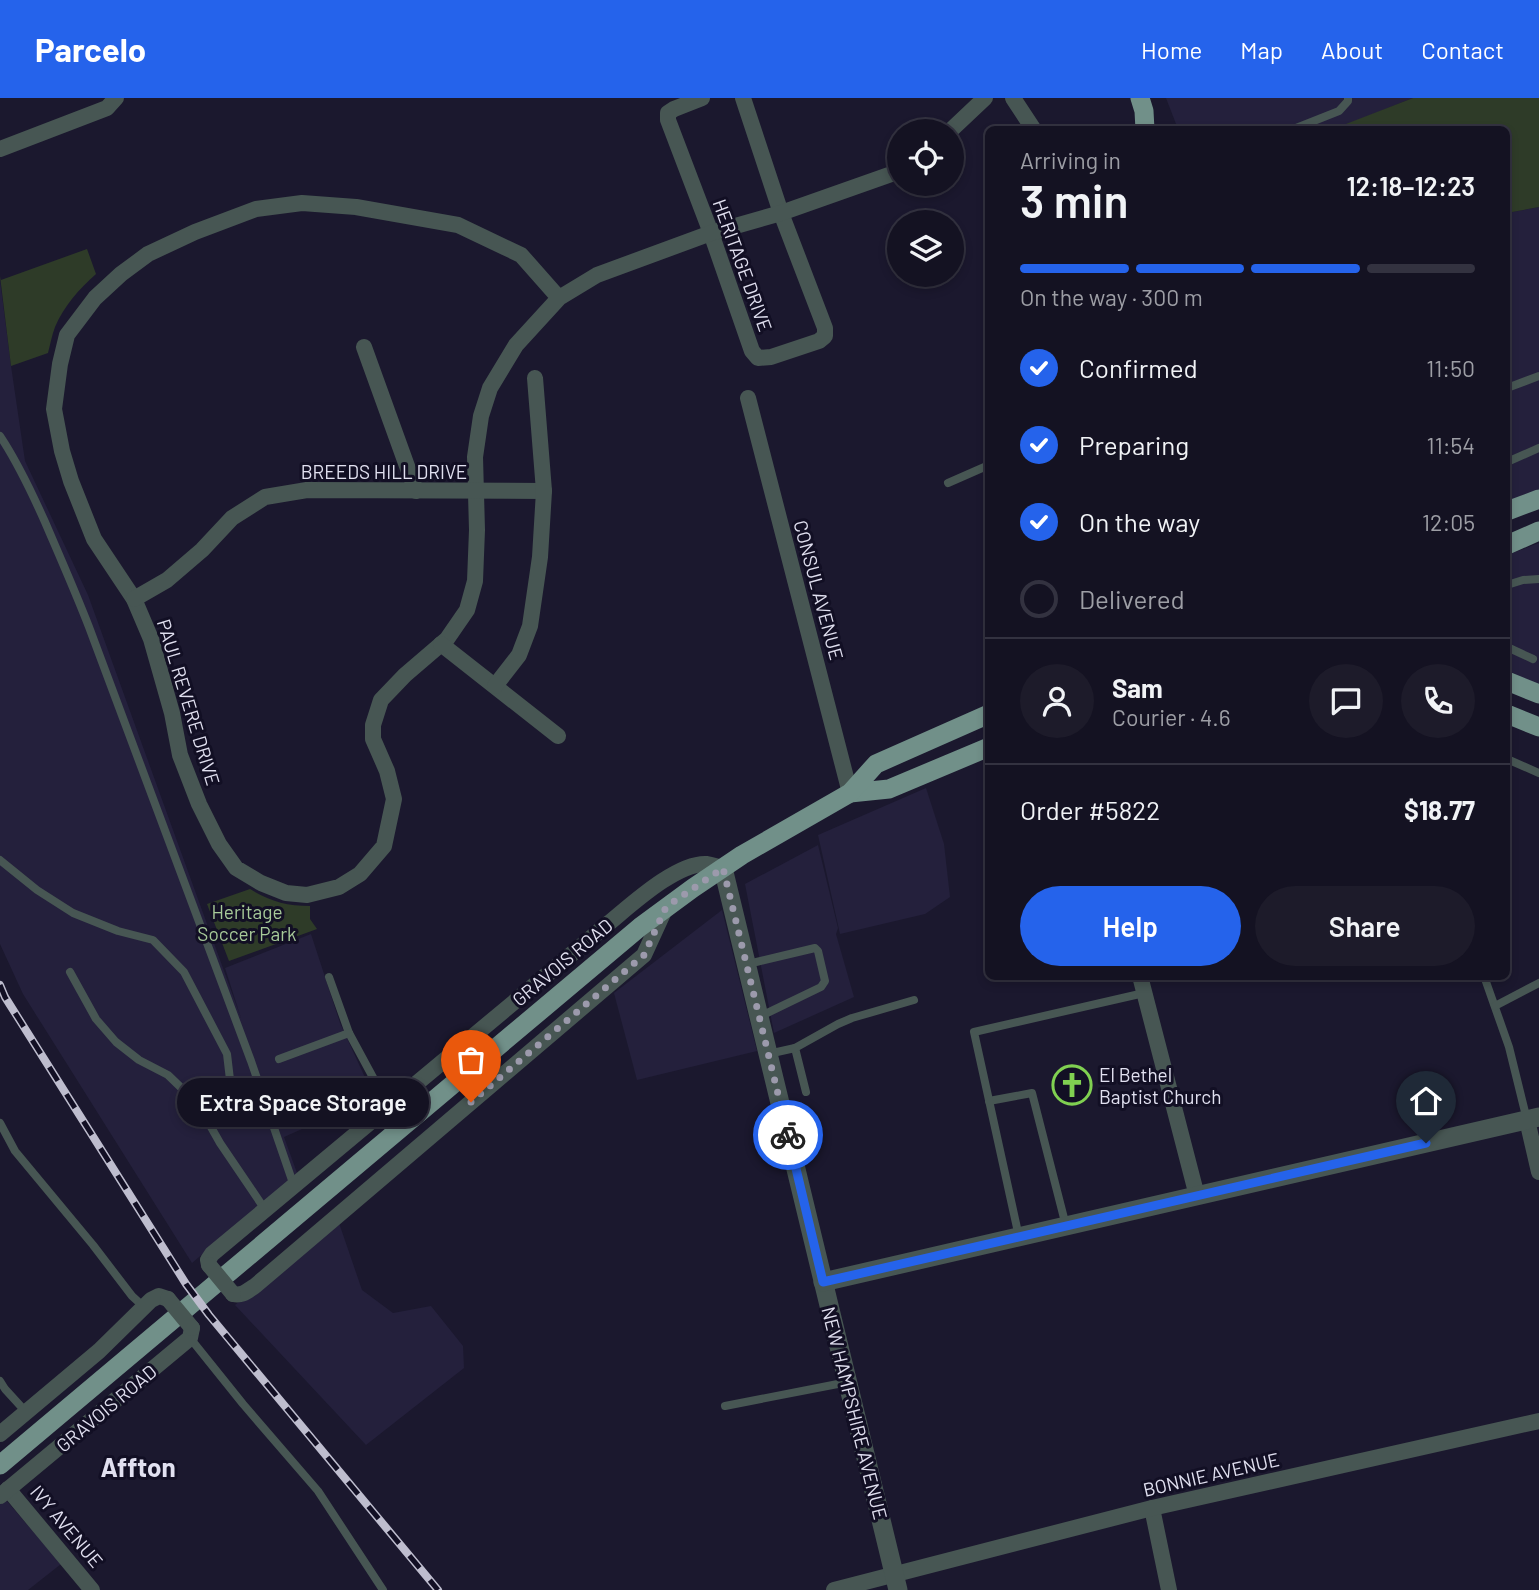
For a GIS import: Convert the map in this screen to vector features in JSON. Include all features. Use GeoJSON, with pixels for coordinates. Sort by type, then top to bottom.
{"type":"FeatureCollection","features":[{"type":"Feature","properties":{"kind":"main road"},"geometry":{"type":"LineString","coordinates":[[1143,113],[1155,126]]}},
{"type":"Feature","properties":{"kind":"main road"},"geometry":{"type":"LineString","coordinates":[[1510,510],[1539,499]]}},
{"type":"Feature","properties":{"kind":"main road"},"geometry":{"type":"LineString","coordinates":[[1510,544],[1539,531]]}},
{"type":"Feature","properties":{"kind":"main road"},"geometry":{"type":"LineString","coordinates":[[1510,682],[1539,695]]}},
{"type":"Feature","properties":{"kind":"main road"},"geometry":{"type":"LineString","coordinates":[[1510,714],[1539,727]]}},
{"type":"Feature","properties":{"kind":"main road","name":"GRAVOIS ROAD"},"geometry":{"type":"LineString","coordinates":[[0,1465],[666,907],[775,835],[850,793],[876,764],[985,716]]}},
{"type":"Feature","properties":{"kind":"main road","name":"GRAVOIS ROAD"},"geometry":{"type":"LineString","coordinates":[[850,793],[889,789],[985,749]]}},
{"type":"Feature","properties":{"kind":"street"},"geometry":{"type":"LineString","coordinates":[[0,149],[107,108],[116,98]]}},
{"type":"Feature","properties":{"kind":"street","name":"HERITAGE DRIVE"},"geometry":{"type":"LineString","coordinates":[[702,98],[674,109],[668,113],[668,120],[752,351],[758,358],[771,357],[819,341],[825,336],[825,328],[781,213],[743,98]]}},
{"type":"Feature","properties":{"kind":"street"},"geometry":{"type":"LineString","coordinates":[[963,119],[985,98]]}},
{"type":"Feature","properties":{"kind":"street"},"geometry":{"type":"LineString","coordinates":[[1013,98],[1031,126]]}},
{"type":"Feature","properties":{"kind":"street","name":"PAUL REVERE DRIVE"},"geometry":{"type":"LineString","coordinates":[[559,298],[522,255],[458,225],[356,207],[302,203],[256,208],[148,254],[95,298],[67,335],[54,409],[68,471],[94,539],[134,599],[152,639],[180,755],[199,804],[219,844],[236,868],[261,883],[286,893],[307,895],[339,887],[360,874],[384,846],[394,799],[387,771],[373,739],[373,725],[381,700],[447,639],[467,610],[475,581],[475,457],[481,416],[490,388],[516,345],[559,298],[597,275],[710,233],[781,213],[887,176]]}},
{"type":"Feature","properties":{"kind":"street"},"geometry":{"type":"LineString","coordinates":[[364,347],[416,491]]}},
{"type":"Feature","properties":{"kind":"street"},"geometry":{"type":"LineString","coordinates":[[495,686],[519,655],[530,626],[540,557],[544,491],[535,379]]}},
{"type":"Feature","properties":{"kind":"street","name":"CONSUL AVENUE"},"geometry":{"type":"LineString","coordinates":[[748,398],[850,793]]}},
{"type":"Feature","properties":{"kind":"street","name":"BREEDS HILL DRIVE"},"geometry":{"type":"LineString","coordinates":[[134,599],[167,580],[202,550],[232,518],[265,497],[307,491],[544,491]]}},
{"type":"Feature","properties":{"kind":"street"},"geometry":{"type":"LineString","coordinates":[[441,644],[558,736]]}},
{"type":"Feature","properties":{"kind":"street","name":"GRAVOIS ROAD"},"geometry":{"type":"LineString","coordinates":[[666,907],[644,955],[255,1286],[245,1294],[233,1294],[209,1265],[212,1254],[661,881],[678,871],[704,864],[723,868]]}},
{"type":"Feature","properties":{"kind":"street","name":"NEW HAMPSHIRE AVENUE"},"geometry":{"type":"LineString","coordinates":[[723,868],[896,1583]]}},
{"type":"Feature","properties":{"kind":"street"},"geometry":{"type":"LineString","coordinates":[[1142,985],[1197,1196]]}},
{"type":"Feature","properties":{"kind":"street"},"geometry":{"type":"LineString","coordinates":[[823,1282],[1533,1118],[1539,1172]]}},
{"type":"Feature","properties":{"kind":"street"},"geometry":{"type":"LineString","coordinates":[[0,1434],[99,1351],[151,1300],[159,1296],[168,1299],[191,1333]]}},
{"type":"Feature","properties":{"kind":"street","name":"GRAVOIS ROAD"},"geometry":{"type":"LineString","coordinates":[[4,1493],[191,1333]]}},
{"type":"Feature","properties":{"kind":"street","name":"BONNIE AVENUE"},"geometry":{"type":"LineString","coordinates":[[834,1590],[896,1583],[1152,1508],[1539,1421]]}},
{"type":"Feature","properties":{"kind":"street","name":"IVY AVENUE"},"geometry":{"type":"LineString","coordinates":[[4,1493],[92,1590]]}},
{"type":"Feature","properties":{"kind":"street"},"geometry":{"type":"LineString","coordinates":[[1152,1508],[1169,1590]]}},
{"type":"Feature","properties":{"kind":"lane"},"geometry":{"type":"LineString","coordinates":[[1301,126],[1339,111],[1348,98]]}},
{"type":"Feature","properties":{"kind":"lane"},"geometry":{"type":"LineString","coordinates":[[1510,387],[1539,376]]}},
{"type":"Feature","properties":{"kind":"lane"},"geometry":{"type":"LineString","coordinates":[[0,436],[33,496],[89,626],[251,1061],[294,1186]]}},
{"type":"Feature","properties":{"kind":"lane"},"geometry":{"type":"LineString","coordinates":[[1510,460],[1539,448]]}},
{"type":"Feature","properties":{"kind":"lane"},"geometry":{"type":"LineString","coordinates":[[948,483],[985,467]]}},
{"type":"Feature","properties":{"kind":"lane"},"geometry":{"type":"LineString","coordinates":[[1510,584],[1539,579]]}},
{"type":"Feature","properties":{"kind":"lane"},"geometry":{"type":"LineString","coordinates":[[1510,648],[1533,659]]}},
{"type":"Feature","properties":{"kind":"lane"},"geometry":{"type":"LineString","coordinates":[[1510,760],[1539,773]]}},
{"type":"Feature","properties":{"kind":"lane"},"geometry":{"type":"LineString","coordinates":[[0,860],[37,890],[73,913],[118,931],[153,940],[184,972],[227,1054],[231,1088],[225,1101],[204,1113]]}},
{"type":"Feature","properties":{"kind":"lane"},"geometry":{"type":"LineString","coordinates":[[747,964],[815,948],[825,981],[821,986],[759,1017]]}},
{"type":"Feature","properties":{"kind":"lane"},"geometry":{"type":"LineString","coordinates":[[70,972],[96,1018],[116,1042],[139,1060],[168,1075],[198,1104],[220,1143],[265,1210]]}},
{"type":"Feature","properties":{"kind":"lane"},"geometry":{"type":"LineString","coordinates":[[329,977],[349,1033],[389,1107]]}},
{"type":"Feature","properties":{"kind":"lane"},"geometry":{"type":"LineString","coordinates":[[1485,980],[1533,1118]]}},
{"type":"Feature","properties":{"kind":"lane"},"geometry":{"type":"LineString","coordinates":[[1495,1006],[1539,983]]}},
{"type":"Feature","properties":{"kind":"lane"},"geometry":{"type":"LineString","coordinates":[[1019,1237],[974,1032],[1142,985]]}},
{"type":"Feature","properties":{"kind":"lane"},"geometry":{"type":"LineString","coordinates":[[768,1054],[795,1048],[852,1018],[914,1000]]}},
{"type":"Feature","properties":{"kind":"lane"},"geometry":{"type":"LineString","coordinates":[[279,1059],[349,1033]]}},
{"type":"Feature","properties":{"kind":"lane"},"geometry":{"type":"LineString","coordinates":[[795,1048],[806,1092]]}},
{"type":"Feature","properties":{"kind":"lane"},"geometry":{"type":"LineString","coordinates":[[989,1101],[1032,1093],[1066,1226]]}},
{"type":"Feature","properties":{"kind":"lane"},"geometry":{"type":"LineString","coordinates":[[0,1123],[15,1151],[132,1296],[144,1307]]}},
{"type":"Feature","properties":{"kind":"lane"},"geometry":{"type":"LineString","coordinates":[[191,1333],[228,1386],[318,1491],[383,1590]]}},
{"type":"Feature","properties":{"kind":"lane"},"geometry":{"type":"LineString","coordinates":[[0,1381],[26,1412]]}},
{"type":"Feature","properties":{"kind":"lane"},"geometry":{"type":"LineString","coordinates":[[725,1405],[848,1382]]}},
{"type":"Feature","properties":{"kind":"shaded area"},"geometry":{"type":"Polygon","coordinates":[[[1166,98],[1413,98],[1343,126],[1177,126],[1166,98]]]}},
{"type":"Feature","properties":{"kind":"shaded area"},"geometry":{"type":"Polygon","coordinates":[[[1539,207],[1539,489],[1510,500],[1510,212],[1539,207]]]}},
{"type":"Feature","properties":{"kind":"shaded area"},"geometry":{"type":"Polygon","coordinates":[[[0,280],[25,461],[88,595],[241,1018],[225,968],[311,934],[340,1023],[374,1097],[284,1137],[297,1173],[192,1263],[23,994],[0,944],[0,280]]]}},
{"type":"Feature","properties":{"kind":"shaded area"},"geometry":{"type":"Polygon","coordinates":[[[1539,543],[1539,685],[1510,672],[1510,554],[1539,543]]]}},
{"type":"Feature","properties":{"kind":"shaded area"},"geometry":{"type":"Polygon","coordinates":[[[926,788],[944,844],[950,897],[925,914],[840,934],[818,835],[926,788]]]}},
{"type":"Feature","properties":{"kind":"shaded area"},"geometry":{"type":"Polygon","coordinates":[[[818,845],[838,928],[836,934],[854,997],[774,1033],[745,884],[818,845]]]}},
{"type":"Feature","properties":{"kind":"shaded area"},"geometry":{"type":"Polygon","coordinates":[[[722,910],[757,1051],[637,1080],[614,993],[722,910]]]}},
{"type":"Feature","properties":{"kind":"shaded area"},"geometry":{"type":"Polygon","coordinates":[[[339,1223],[362,1290],[393,1313],[431,1306],[463,1346],[464,1368],[366,1445],[235,1305],[339,1223]]]}},
{"type":"Feature","properties":{"kind":"shaded area"},"geometry":{"type":"Polygon","coordinates":[[[6,1500],[61,1564],[28,1590],[0,1590],[0,1504],[6,1500]]]}},
{"type":"Feature","properties":{"kind":"green space"},"geometry":{"type":"Polygon","coordinates":[[[1413,98],[1539,98],[1539,207],[1510,212],[1510,126],[1341,126],[1413,98]]]}},
{"type":"Feature","properties":{"kind":"green space"},"geometry":{"type":"Polygon","coordinates":[[[87,249],[96,274],[63,312],[55,327],[48,353],[11,366],[0,276],[1,280],[87,249]]]}},
{"type":"Feature","properties":{"kind":"green space","name":"Heritage Soccer Park"},"geometry":{"type":"Polygon","coordinates":[[[250,889],[278,902],[310,906],[310,919],[317,929],[229,961],[207,904],[250,889]]]}},
{"type":"Feature","properties":{"kind":"railway"},"geometry":{"type":"LineString","coordinates":[[0,985],[186,1284],[438,1590]]}},
{"type":"Feature","properties":{"kind":"way so far"},"geometry":{"type":"LineString","coordinates":[[471,1102],[644,955],[666,907],[723,868],[788,1135]]}},
{"type":"Feature","properties":{"kind":"place","name":"El Bethel Baptist Church"},"geometry":{"type":"Point","coordinates":[1072,1085]}},
{"type":"Feature","properties":{"kind":"place","name":"Extra Space Storage"},"geometry":{"type":"Point","coordinates":[471,1102]}},
{"type":"Feature","properties":{"kind":"district","name":"Affton"},"geometry":{"type":"Point","coordinates":[138,1466]}},
{"type":"Feature","properties":{"kind":"route"},"geometry":{"type":"LineString","coordinates":[[788,1135],[823,1282],[1426,1143]]}}]}
